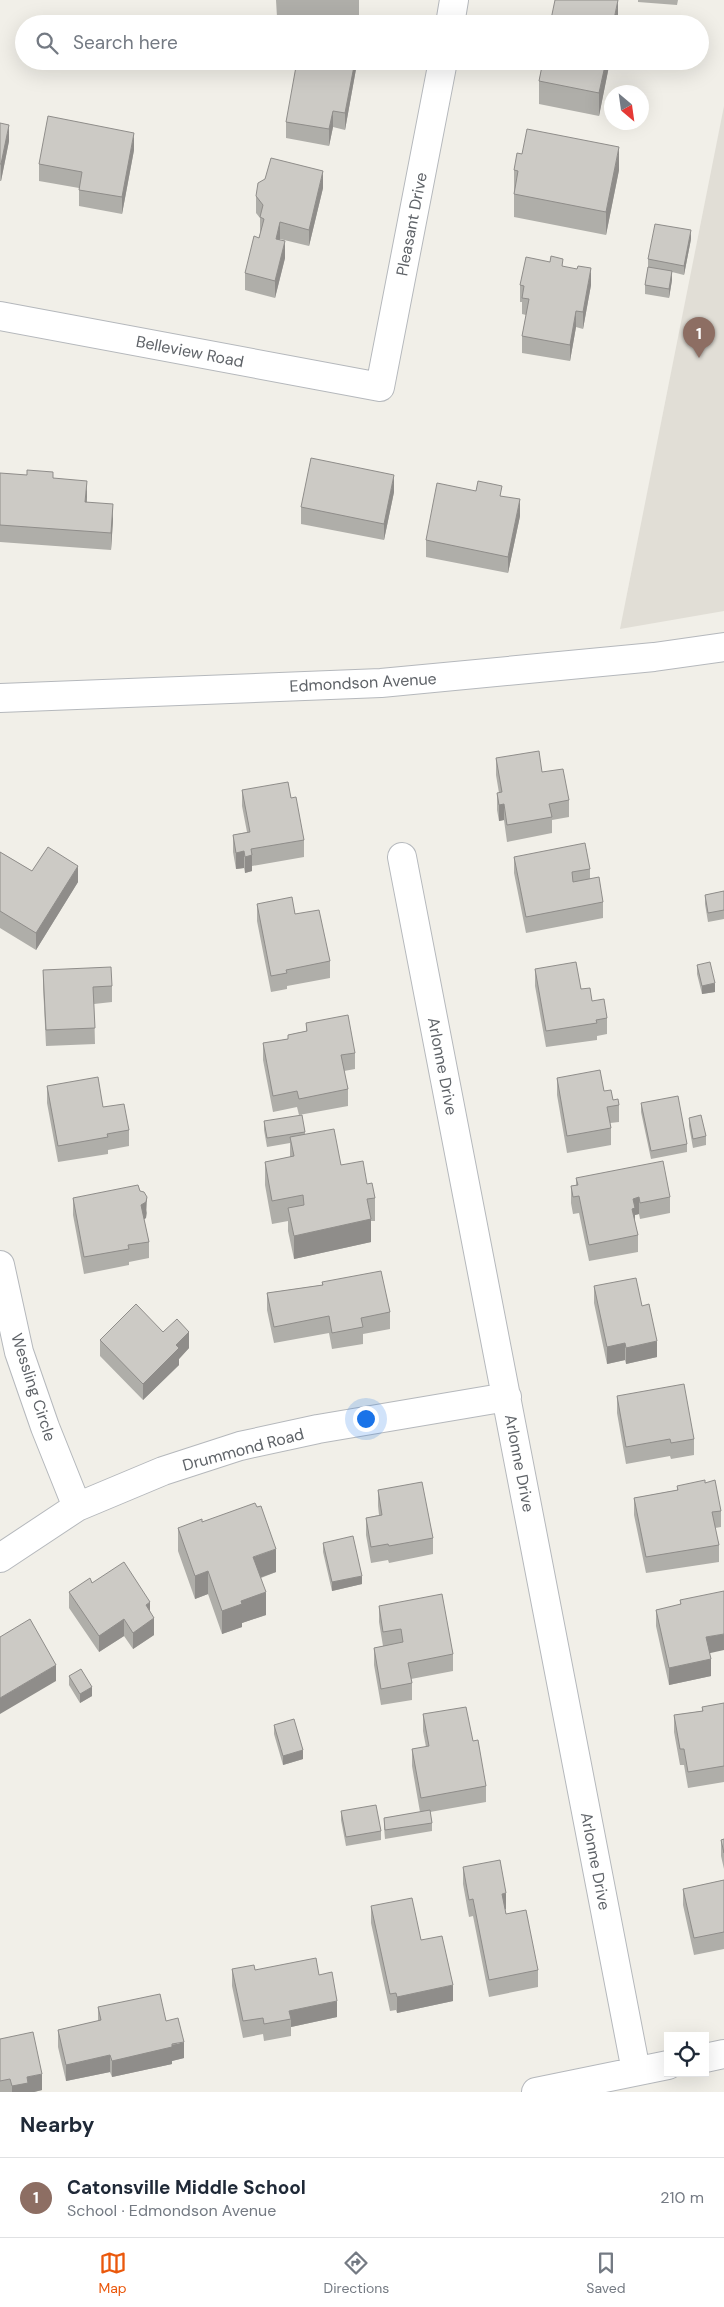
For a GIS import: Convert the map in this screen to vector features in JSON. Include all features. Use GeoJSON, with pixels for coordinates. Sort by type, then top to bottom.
{"type":"FeatureCollection","features":[{"type":"Feature","properties":{"kind":"street"},"geometry":{"type":"LineString","coordinates":[[452,15],[454,0]]}},
{"type":"Feature","properties":{"kind":"street","name":"Pleasant Drive"},"geometry":{"type":"LineString","coordinates":[[380,387],[441,70]]}},
{"type":"Feature","properties":{"kind":"street","name":"Belleview Road"},"geometry":{"type":"LineString","coordinates":[[0,316],[380,387]]}},
{"type":"Feature","properties":{"kind":"street","name":"Edmondson Avenue"},"geometry":{"type":"LineString","coordinates":[[0,698],[381,683],[636,659],[724,647]]}},
{"type":"Feature","properties":{"kind":"street","name":"Arlonne Drive"},"geometry":{"type":"LineString","coordinates":[[402,856],[636,2071]]}},
{"type":"Feature","properties":{"kind":"street","name":"Wessling Circle"},"geometry":{"type":"LineString","coordinates":[[0,1265],[19,1352],[45,1427],[77,1507]]}},
{"type":"Feature","properties":{"kind":"street","name":"Drummond Road"},"geometry":{"type":"LineString","coordinates":[[0,1558],[77,1507],[163,1471],[240,1446],[318,1429],[507,1397]]}},
{"type":"Feature","properties":{"kind":"street"},"geometry":{"type":"LineString","coordinates":[[709,2057],[724,2054]]}},
{"type":"Feature","properties":{"kind":"street"},"geometry":{"type":"LineString","coordinates":[[536,2092],[664,2066]]}},
{"type":"Feature","properties":{"kind":"shaded area"},"geometry":{"type":"Polygon","coordinates":[[[724,106],[724,611],[620,629],[724,106]]]}},
{"type":"Feature","properties":{"kind":"building"},"geometry":{"type":"Polygon","coordinates":[[[555,0],[618,0],[615,15],[552,15],[555,0]]]}},
{"type":"Feature","properties":{"kind":"building"},"geometry":{"type":"Polygon","coordinates":[[[295,70],[353,70],[345,113],[333,111],[329,129],[286,122],[295,70]]]}},
{"type":"Feature","properties":{"kind":"building"},"geometry":{"type":"Polygon","coordinates":[[[541,70],[604,70],[599,93],[539,81],[541,70]]]}},
{"type":"Feature","properties":{"kind":"building"},"geometry":{"type":"Polygon","coordinates":[[[48,116],[134,133],[122,197],[79,190],[82,172],[39,164],[48,116]]]}},
{"type":"Feature","properties":{"kind":"building"},"geometry":{"type":"Polygon","coordinates":[[[0,123],[9,125],[1,164],[0,164],[0,123]]]}},
{"type":"Feature","properties":{"kind":"building"},"geometry":{"type":"Polygon","coordinates":[[[527,129],[619,147],[606,212],[514,194],[518,171],[514,170],[517,153],[522,154],[527,129]]]}},
{"type":"Feature","properties":{"kind":"building"},"geometry":{"type":"Polygon","coordinates":[[[271,158],[323,171],[309,230],[280,222],[276,239],[285,241],[275,281],[245,273],[254,236],[259,238],[264,219],[260,217],[263,205],[256,196],[258,183],[265,179],[271,158]]]}},
{"type":"Feature","properties":{"kind":"building"},"geometry":{"type":"Polygon","coordinates":[[[655,224],[691,230],[684,266],[648,259],[655,224]]]}},
{"type":"Feature","properties":{"kind":"building"},"geometry":{"type":"Polygon","coordinates":[[[551,256],[563,259],[562,266],[577,269],[578,266],[591,268],[583,312],[576,311],[570,345],[522,336],[529,299],[522,298],[524,286],[520,285],[526,257],[550,262],[551,256]]]}},
{"type":"Feature","properties":{"kind":"building"},"geometry":{"type":"Polygon","coordinates":[[[648,267],[672,271],[669,289],[645,285],[648,267]]]}},
{"type":"Feature","properties":{"kind":"building"},"geometry":{"type":"Polygon","coordinates":[[[311,458],[394,475],[384,524],[301,507],[311,458]]]}},
{"type":"Feature","properties":{"kind":"building"},"geometry":{"type":"Polygon","coordinates":[[[27,470],[53,472],[53,478],[87,481],[85,502],[113,504],[111,533],[0,525],[0,473],[27,475],[27,470]]]}},
{"type":"Feature","properties":{"kind":"building"},"geometry":{"type":"Polygon","coordinates":[[[478,481],[502,486],[500,496],[520,499],[508,557],[426,540],[437,483],[476,491],[478,481]]]}},
{"type":"Feature","properties":{"kind":"building"},"geometry":{"type":"Polygon","coordinates":[[[539,751],[542,772],[563,769],[569,800],[549,804],[552,817],[507,825],[504,804],[499,805],[497,793],[502,792],[496,758],[539,751]]]}},
{"type":"Feature","properties":{"kind":"building"},"geometry":{"type":"Polygon","coordinates":[[[288,782],[291,798],[296,797],[304,840],[251,849],[252,855],[245,857],[244,851],[236,853],[233,835],[250,832],[242,790],[288,782]]]}},
{"type":"Feature","properties":{"kind":"building"},"geometry":{"type":"Polygon","coordinates":[[[585,843],[590,869],[572,872],[573,882],[599,877],[603,902],[526,917],[514,857],[585,843]]]}},
{"type":"Feature","properties":{"kind":"building"},"geometry":{"type":"Polygon","coordinates":[[[48,847],[78,866],[36,933],[0,911],[0,852],[32,871],[48,847]]]}},
{"type":"Feature","properties":{"kind":"building"},"geometry":{"type":"Polygon","coordinates":[[[724,891],[724,910],[708,913],[705,895],[724,891]]]}},
{"type":"Feature","properties":{"kind":"building"},"geometry":{"type":"Polygon","coordinates":[[[292,897],[295,914],[319,910],[330,961],[286,970],[287,973],[271,976],[257,904],[292,897]]]}},
{"type":"Feature","properties":{"kind":"building"},"geometry":{"type":"Polygon","coordinates":[[[576,962],[581,989],[590,988],[592,1001],[604,999],[607,1018],[596,1020],[597,1023],[546,1031],[535,969],[576,962]]]}},
{"type":"Feature","properties":{"kind":"building"},"geometry":{"type":"Polygon","coordinates":[[[710,962],[715,983],[702,986],[697,965],[710,962]]]}},
{"type":"Feature","properties":{"kind":"building"},"geometry":{"type":"Polygon","coordinates":[[[111,967],[112,986],[93,987],[95,1028],[46,1030],[43,970],[111,967]]]}},
{"type":"Feature","properties":{"kind":"building"},"geometry":{"type":"Polygon","coordinates":[[[348,1015],[355,1053],[341,1055],[348,1089],[299,1099],[297,1091],[273,1096],[263,1043],[288,1039],[288,1035],[307,1031],[306,1023],[348,1015]]]}},
{"type":"Feature","properties":{"kind":"building"},"geometry":{"type":"Polygon","coordinates":[[[600,1070],[604,1091],[611,1090],[613,1100],[618,1099],[619,1105],[607,1107],[611,1128],[567,1136],[557,1078],[600,1070]]]}},
{"type":"Feature","properties":{"kind":"building"},"geometry":{"type":"Polygon","coordinates":[[[98,1077],[103,1107],[124,1104],[129,1130],[107,1134],[108,1137],[58,1146],[47,1086],[98,1077]]]}},
{"type":"Feature","properties":{"kind":"building"},"geometry":{"type":"Polygon","coordinates":[[[678,1096],[687,1144],[651,1151],[641,1103],[678,1096]]]}},
{"type":"Feature","properties":{"kind":"building"},"geometry":{"type":"Polygon","coordinates":[[[302,1115],[305,1132],[267,1138],[264,1121],[302,1115]]]}},
{"type":"Feature","properties":{"kind":"building"},"geometry":{"type":"Polygon","coordinates":[[[701,1115],[706,1136],[693,1139],[689,1118],[701,1115]]]}},
{"type":"Feature","properties":{"kind":"building"},"geometry":{"type":"Polygon","coordinates":[[[334,1129],[341,1165],[363,1161],[367,1184],[372,1183],[375,1198],[367,1199],[371,1219],[294,1236],[288,1208],[304,1205],[303,1195],[272,1201],[265,1162],[294,1156],[290,1137],[334,1129]]]}},
{"type":"Feature","properties":{"kind":"building"},"geometry":{"type":"Polygon","coordinates":[[[663,1161],[670,1197],[640,1203],[639,1197],[633,1199],[635,1208],[632,1209],[638,1235],[589,1245],[579,1196],[573,1197],[571,1186],[578,1185],[576,1178],[663,1161]]]}},
{"type":"Feature","properties":{"kind":"building"},"geometry":{"type":"Polygon","coordinates":[[[138,1185],[140,1191],[144,1192],[147,1197],[146,1202],[141,1205],[149,1242],[128,1245],[129,1249],[84,1257],[73,1198],[138,1185]]]}},
{"type":"Feature","properties":{"kind":"building"},"geometry":{"type":"Polygon","coordinates":[[[381,1271],[390,1312],[361,1318],[363,1327],[332,1333],[329,1316],[274,1327],[267,1293],[323,1285],[322,1282],[381,1271]]]}},
{"type":"Feature","properties":{"kind":"building"},"geometry":{"type":"Polygon","coordinates":[[[636,1278],[642,1306],[649,1304],[657,1341],[626,1348],[625,1343],[607,1347],[594,1286],[636,1278]]]}},
{"type":"Feature","properties":{"kind":"building"},"geometry":{"type":"Polygon","coordinates":[[[136,1304],[163,1332],[177,1319],[189,1332],[176,1345],[179,1348],[143,1384],[100,1340],[136,1304]]]}},
{"type":"Feature","properties":{"kind":"building"},"geometry":{"type":"Polygon","coordinates":[[[684,1384],[694,1439],[671,1443],[670,1439],[626,1447],[617,1396],[684,1384]]]}},
{"type":"Feature","properties":{"kind":"building"},"geometry":{"type":"Polygon","coordinates":[[[705,1480],[705,1483],[715,1480],[721,1511],[712,1512],[719,1545],[646,1557],[634,1498],[678,1490],[677,1486],[705,1480]]]}},
{"type":"Feature","properties":{"kind":"building"},"geometry":{"type":"Polygon","coordinates":[[[422,1482],[433,1538],[389,1546],[388,1544],[371,1547],[366,1518],[382,1515],[378,1490],[422,1482]]]}},
{"type":"Feature","properties":{"kind":"building"},"geometry":{"type":"Polygon","coordinates":[[[255,1503],[257,1507],[261,1506],[276,1549],[253,1557],[266,1592],[241,1601],[242,1604],[222,1611],[208,1571],[195,1576],[178,1528],[202,1519],[202,1522],[255,1503]]]}},
{"type":"Feature","properties":{"kind":"building"},"geometry":{"type":"Polygon","coordinates":[[[353,1536],[362,1576],[332,1582],[323,1543],[353,1536]]]}},
{"type":"Feature","properties":{"kind":"building"},"geometry":{"type":"Polygon","coordinates":[[[124,1562],[150,1602],[146,1605],[154,1618],[133,1633],[124,1619],[99,1636],[69,1592],[90,1578],[92,1583],[124,1562]]]}},
{"type":"Feature","properties":{"kind":"building"},"geometry":{"type":"Polygon","coordinates":[[[724,1591],[724,1634],[706,1637],[711,1659],[669,1668],[656,1610],[681,1604],[680,1600],[724,1591]]]}},
{"type":"Feature","properties":{"kind":"building"},"geometry":{"type":"Polygon","coordinates":[[[442,1594],[453,1654],[408,1663],[412,1683],[381,1689],[374,1648],[403,1642],[401,1629],[383,1632],[379,1606],[442,1594]]]}},
{"type":"Feature","properties":{"kind":"building"},"geometry":{"type":"Polygon","coordinates":[[[30,1619],[56,1665],[0,1698],[0,1637],[30,1619]]]}},
{"type":"Feature","properties":{"kind":"building"},"geometry":{"type":"Polygon","coordinates":[[[81,1669],[92,1687],[80,1694],[69,1676],[81,1669]]]}},
{"type":"Feature","properties":{"kind":"building"},"geometry":{"type":"Polygon","coordinates":[[[724,1703],[724,1766],[688,1772],[684,1749],[680,1749],[674,1715],[703,1711],[702,1707],[724,1703]]]}},
{"type":"Feature","properties":{"kind":"building"},"geometry":{"type":"Polygon","coordinates":[[[466,1707],[473,1741],[478,1740],[486,1786],[421,1798],[412,1749],[429,1746],[423,1714],[466,1707]]]}},
{"type":"Feature","properties":{"kind":"building"},"geometry":{"type":"Polygon","coordinates":[[[294,1719],[303,1750],[283,1756],[274,1725],[294,1719]]]}},
{"type":"Feature","properties":{"kind":"building"},"geometry":{"type":"Polygon","coordinates":[[[376,1805],[381,1831],[346,1837],[341,1811],[376,1805]]]}},
{"type":"Feature","properties":{"kind":"building"},"geometry":{"type":"Polygon","coordinates":[[[430,1810],[432,1823],[385,1830],[384,1818],[430,1810]]]}},
{"type":"Feature","properties":{"kind":"building"},"geometry":{"type":"Polygon","coordinates":[[[724,1839],[724,1853],[721,1840],[724,1839]]]}},
{"type":"Feature","properties":{"kind":"building"},"geometry":{"type":"Polygon","coordinates":[[[500,1860],[506,1893],[502,1894],[506,1914],[526,1910],[538,1970],[489,1980],[473,1899],[469,1900],[463,1867],[500,1860]]]}},
{"type":"Feature","properties":{"kind":"building"},"geometry":{"type":"Polygon","coordinates":[[[724,1880],[724,1932],[694,1938],[683,1889],[724,1880]]]}},
{"type":"Feature","properties":{"kind":"building"},"geometry":{"type":"Polygon","coordinates":[[[412,1898],[421,1940],[442,1936],[453,1985],[397,1997],[396,1993],[390,1994],[371,1906],[412,1898]]]}},
{"type":"Feature","properties":{"kind":"building"},"geometry":{"type":"Polygon","coordinates":[[[316,1958],[319,1975],[332,1972],[337,2001],[289,2011],[291,2019],[264,2024],[263,2018],[243,2021],[232,1969],[254,1965],[255,1970],[316,1958]]]}},
{"type":"Feature","properties":{"kind":"building"},"geometry":{"type":"Polygon","coordinates":[[[160,1994],[166,2021],[178,2018],[184,2042],[172,2044],[172,2047],[112,2061],[110,2055],[66,2065],[58,2030],[101,2020],[98,2007],[160,1994]]]}},
{"type":"Feature","properties":{"kind":"building"},"geometry":{"type":"Polygon","coordinates":[[[33,2032],[42,2074],[27,2077],[28,2083],[12,2086],[10,2079],[0,2081],[0,2039],[33,2032]]]}},
{"type":"Feature","properties":{"kind":"place","name":"Catonsville Middle School"},"geometry":{"type":"Point","coordinates":[699,358]}}]}
